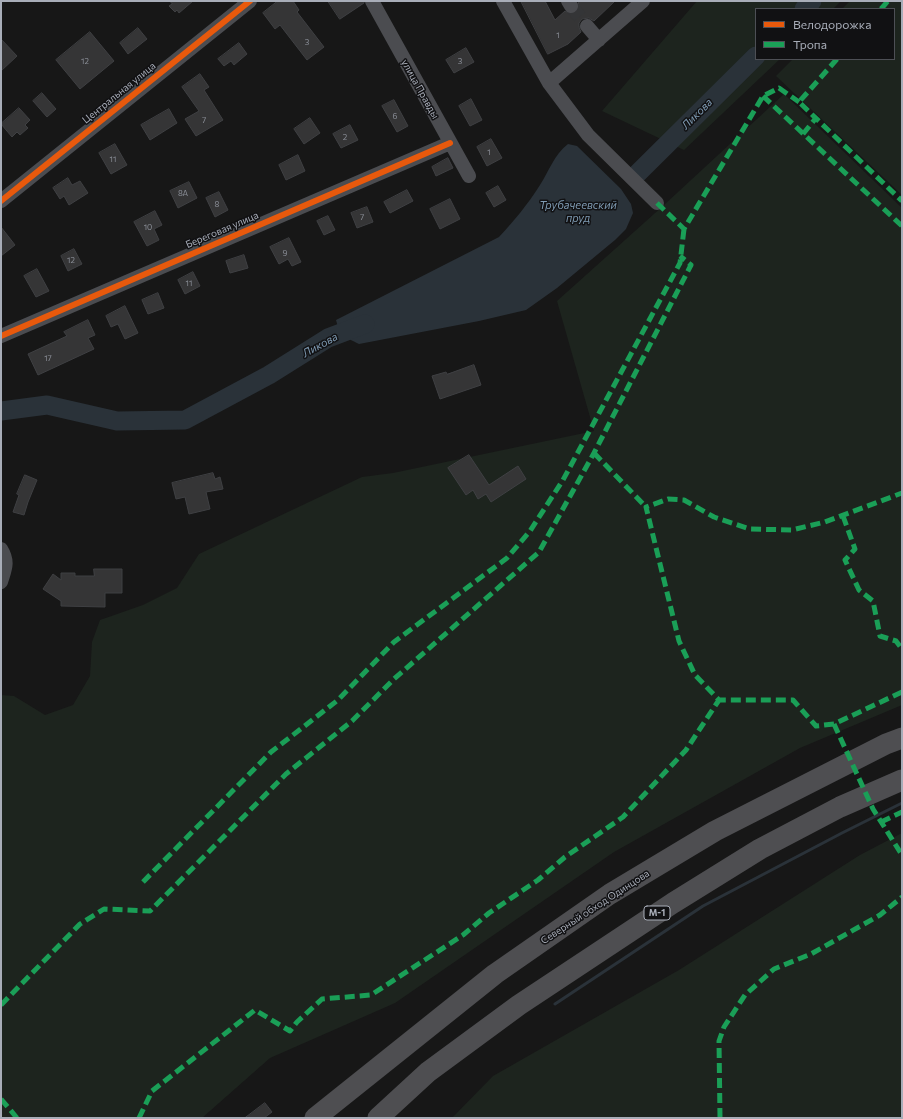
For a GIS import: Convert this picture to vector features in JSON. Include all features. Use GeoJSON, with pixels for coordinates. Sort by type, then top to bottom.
{"type":"FeatureCollection","features":[{"type":"Feature","properties":{"kind":"highway","name":"Северный обход Одинцова"},"geometry":{"type":"LineString","coordinates":[[314,1118],[495,974],[610,894],[715,831],[886,744],[902,738]]}},
{"type":"Feature","properties":{"kind":"highway","name":"М-1"},"geometry":{"type":"LineString","coordinates":[[378,1118],[428,1072],[440,1063],[519,1005],[654,915],[760,849],[840,807],[902,780]]}},
{"type":"Feature","properties":{"kind":"street","name":"Центральная улица"},"geometry":{"type":"LineString","coordinates":[[1,200],[250,1]]}},
{"type":"Feature","properties":{"kind":"street","name":"улица Правды"},"geometry":{"type":"LineString","coordinates":[[372,1],[469,176]]}},
{"type":"Feature","properties":{"kind":"street"},"geometry":{"type":"LineString","coordinates":[[503,1],[549,83],[588,135],[657,203]]}},
{"type":"Feature","properties":{"kind":"street"},"geometry":{"type":"LineString","coordinates":[[549,83],[643,1]]}},
{"type":"Feature","properties":{"kind":"street"},"geometry":{"type":"LineString","coordinates":[[587,26],[599,40]]}},
{"type":"Feature","properties":{"kind":"street","name":"Береговая улица"},"geometry":{"type":"LineString","coordinates":[[1,336],[450,143]]}},
{"type":"Feature","properties":{"kind":"street"},"geometry":{"type":"LineString","coordinates":[[1,549],[6,558],[6,565],[1,582]]}},
{"type":"Feature","properties":{"kind":"shaded area"},"geometry":{"type":"Polygon","coordinates":[[[697,1],[841,1],[834,8],[755,8],[755,60],[779,60],[684,150],[602,111],[697,1]]]}},
{"type":"Feature","properties":{"kind":"shaded area"},"geometry":{"type":"Polygon","coordinates":[[[850,1],[902,1],[902,195],[776,76],[792,60],[895,60],[895,8],[843,8],[850,1]]]}},
{"type":"Feature","properties":{"kind":"shaded area"},"geometry":{"type":"Polygon","coordinates":[[[784,94],[902,208],[902,705],[800,748],[614,852],[395,1003],[270,1058],[202,1118],[1,1118],[1,695],[14,696],[45,715],[73,705],[90,676],[92,642],[100,620],[143,605],[177,588],[199,554],[362,477],[393,473],[594,431],[557,301],[784,94]]]}},
{"type":"Feature","properties":{"kind":"shaded area"},"geometry":{"type":"Polygon","coordinates":[[[902,833],[902,1118],[452,1118],[493,1076],[679,970],[860,855],[902,833]]]}},
{"type":"Feature","properties":{"kind":"water","name":"Трубачеевский пруд"},"geometry":{"type":"Polygon","coordinates":[[[568,144],[577,146],[621,189],[631,204],[633,213],[626,229],[615,240],[557,288],[526,310],[479,321],[359,344],[341,333],[336,320],[499,237],[526,206],[555,158],[568,144]]]}},
{"type":"Feature","properties":{"kind":"building"},"geometry":{"type":"Polygon","coordinates":[[[170,1],[193,1],[179,13],[177,10],[175,12],[169,6],[172,4],[170,1]]]}},
{"type":"Feature","properties":{"kind":"building"},"geometry":{"type":"Polygon","coordinates":[[[278,1],[293,1],[299,10],[297,12],[324,47],[307,60],[280,25],[275,29],[263,13],[278,1]]]}},
{"type":"Feature","properties":{"kind":"building"},"geometry":{"type":"Polygon","coordinates":[[[328,1],[364,1],[364,3],[340,19],[328,1]]]}},
{"type":"Feature","properties":{"kind":"building"},"geometry":{"type":"Polygon","coordinates":[[[521,1],[545,1],[555,20],[565,11],[571,14],[576,13],[579,6],[578,1],[615,1],[594,21],[589,18],[582,19],[579,23],[581,32],[568,44],[548,54],[521,1]]]}},
{"type":"Feature","properties":{"kind":"building"},"geometry":{"type":"Polygon","coordinates":[[[138,28],[147,39],[128,54],[120,43],[138,28]]]}},
{"type":"Feature","properties":{"kind":"building"},"geometry":{"type":"Polygon","coordinates":[[[90,32],[114,61],[80,89],[56,60],[90,32]]]}},
{"type":"Feature","properties":{"kind":"building"},"geometry":{"type":"Polygon","coordinates":[[[1,39],[17,56],[1,71],[1,39]]]}},
{"type":"Feature","properties":{"kind":"building"},"geometry":{"type":"Polygon","coordinates":[[[239,43],[247,54],[234,65],[231,61],[224,66],[218,59],[239,43]]]}},
{"type":"Feature","properties":{"kind":"building"},"geometry":{"type":"Polygon","coordinates":[[[466,48],[474,62],[454,73],[446,60],[466,48]]]}},
{"type":"Feature","properties":{"kind":"building"},"geometry":{"type":"Polygon","coordinates":[[[200,74],[209,87],[204,90],[223,120],[196,136],[185,119],[199,111],[182,87],[200,74]]]}},
{"type":"Feature","properties":{"kind":"building"},"geometry":{"type":"Polygon","coordinates":[[[42,93],[56,109],[47,117],[33,101],[42,93]]]}},
{"type":"Feature","properties":{"kind":"building"},"geometry":{"type":"Polygon","coordinates":[[[471,99],[482,120],[470,126],[459,106],[471,99]]]}},
{"type":"Feature","properties":{"kind":"building"},"geometry":{"type":"Polygon","coordinates":[[[394,100],[408,126],[397,132],[382,106],[394,100]]]}},
{"type":"Feature","properties":{"kind":"building"},"geometry":{"type":"Polygon","coordinates":[[[19,108],[30,120],[25,125],[28,128],[20,135],[17,132],[12,137],[1,124],[19,108]]]}},
{"type":"Feature","properties":{"kind":"building"},"geometry":{"type":"Polygon","coordinates":[[[169,109],[177,123],[150,140],[141,125],[169,109]]]}},
{"type":"Feature","properties":{"kind":"building"},"geometry":{"type":"Polygon","coordinates":[[[310,118],[320,133],[304,144],[294,129],[310,118]]]}},
{"type":"Feature","properties":{"kind":"building"},"geometry":{"type":"Polygon","coordinates":[[[350,125],[358,140],[341,148],[333,134],[350,125]]]}},
{"type":"Feature","properties":{"kind":"building"},"geometry":{"type":"Polygon","coordinates":[[[491,139],[502,158],[487,166],[477,147],[491,139]]]}},
{"type":"Feature","properties":{"kind":"building"},"geometry":{"type":"Polygon","coordinates":[[[115,144],[127,165],[111,174],[99,153],[115,144]]]}},
{"type":"Feature","properties":{"kind":"building"},"geometry":{"type":"Polygon","coordinates":[[[298,155],[305,171],[286,180],[279,165],[298,155]]]}},
{"type":"Feature","properties":{"kind":"building"},"geometry":{"type":"Polygon","coordinates":[[[448,158],[453,168],[436,176],[432,167],[448,158]]]}},
{"type":"Feature","properties":{"kind":"building"},"geometry":{"type":"Polygon","coordinates":[[[68,178],[72,185],[80,181],[88,193],[69,205],[64,196],[60,199],[53,188],[68,178]]]}},
{"type":"Feature","properties":{"kind":"building"},"geometry":{"type":"Polygon","coordinates":[[[189,182],[197,198],[178,208],[170,191],[189,182]]]}},
{"type":"Feature","properties":{"kind":"building"},"geometry":{"type":"Polygon","coordinates":[[[498,186],[506,200],[494,207],[486,193],[498,186]]]}},
{"type":"Feature","properties":{"kind":"building"},"geometry":{"type":"Polygon","coordinates":[[[407,190],[413,201],[390,213],[384,202],[407,190]]]}},
{"type":"Feature","properties":{"kind":"building"},"geometry":{"type":"Polygon","coordinates":[[[219,192],[228,210],[215,217],[206,198],[219,192]]]}},
{"type":"Feature","properties":{"kind":"building"},"geometry":{"type":"Polygon","coordinates":[[[450,199],[460,219],[440,229],[430,209],[450,199]]]}},
{"type":"Feature","properties":{"kind":"building"},"geometry":{"type":"Polygon","coordinates":[[[367,207],[373,222],[357,228],[351,213],[367,207]]]}},
{"type":"Feature","properties":{"kind":"building"},"geometry":{"type":"Polygon","coordinates":[[[155,211],[162,225],[154,229],[159,240],[147,246],[134,222],[155,211]]]}},
{"type":"Feature","properties":{"kind":"building"},"geometry":{"type":"Polygon","coordinates":[[[328,216],[335,230],[324,235],[317,221],[328,216]]]}},
{"type":"Feature","properties":{"kind":"building"},"geometry":{"type":"Polygon","coordinates":[[[1,227],[15,245],[1,256],[1,227]]]}},
{"type":"Feature","properties":{"kind":"building"},"geometry":{"type":"Polygon","coordinates":[[[289,238],[301,262],[292,266],[288,259],[279,264],[270,247],[289,238]]]}},
{"type":"Feature","properties":{"kind":"building"},"geometry":{"type":"Polygon","coordinates":[[[74,249],[82,264],[68,271],[61,256],[74,249]]]}},
{"type":"Feature","properties":{"kind":"building"},"geometry":{"type":"Polygon","coordinates":[[[244,255],[248,268],[230,273],[226,261],[244,255]]]}},
{"type":"Feature","properties":{"kind":"building"},"geometry":{"type":"Polygon","coordinates":[[[37,269],[49,291],[36,297],[24,276],[37,269]]]}},
{"type":"Feature","properties":{"kind":"building"},"geometry":{"type":"Polygon","coordinates":[[[193,272],[200,286],[185,294],[178,280],[193,272]]]}},
{"type":"Feature","properties":{"kind":"building"},"geometry":{"type":"Polygon","coordinates":[[[158,293],[164,308],[148,314],[142,300],[158,293]]]}},
{"type":"Feature","properties":{"kind":"building"},"geometry":{"type":"Polygon","coordinates":[[[125,306],[138,333],[125,339],[118,324],[111,327],[106,316],[125,306]]]}},
{"type":"Feature","properties":{"kind":"building"},"geometry":{"type":"Polygon","coordinates":[[[88,320],[95,335],[88,338],[94,349],[38,375],[28,354],[67,336],[64,332],[88,320]]]}},
{"type":"Feature","properties":{"kind":"building"},"geometry":{"type":"Polygon","coordinates":[[[474,365],[481,385],[440,399],[432,376],[446,372],[447,374],[474,365]]]}},
{"type":"Feature","properties":{"kind":"building"},"geometry":{"type":"Polygon","coordinates":[[[469,455],[489,485],[518,466],[526,479],[491,502],[486,494],[478,499],[473,490],[466,495],[448,468],[469,455]]]}},
{"type":"Feature","properties":{"kind":"building"},"geometry":{"type":"Polygon","coordinates":[[[213,473],[215,479],[220,477],[223,489],[206,492],[210,509],[189,514],[185,497],[176,499],[172,483],[213,473]]]}},
{"type":"Feature","properties":{"kind":"building"},"geometry":{"type":"Polygon","coordinates":[[[25,475],[37,480],[24,515],[13,512],[19,495],[17,494],[25,475]]]}},
{"type":"Feature","properties":{"kind":"building"},"geometry":{"type":"Polygon","coordinates":[[[94,569],[122,569],[122,593],[105,593],[105,607],[61,606],[61,601],[43,589],[53,574],[61,580],[61,573],[75,573],[75,576],[94,576],[94,569]]]}},
{"type":"Feature","properties":{"kind":"building"},"geometry":{"type":"Polygon","coordinates":[[[265,1103],[272,1112],[264,1118],[245,1118],[265,1103]]]}},
{"type":"Feature","properties":{"kind":"waterway","name":"Ликова"},"geometry":{"type":"LineString","coordinates":[[805,8],[812,1]]}},
{"type":"Feature","properties":{"kind":"waterway","name":"Ликова"},"geometry":{"type":"LineString","coordinates":[[638,173],[755,57]]}},
{"type":"Feature","properties":{"kind":"waterway","name":"Ликова"},"geometry":{"type":"LineString","coordinates":[[1,411],[47,405],[117,421],[185,420],[269,375],[328,338],[365,324]]}},
{"type":"Feature","properties":{"kind":"waterway"},"geometry":{"type":"LineString","coordinates":[[555,1004],[703,906],[902,803]]}},
{"type":"Feature","properties":{"kind":"tunnel"},"geometry":{"type":"LineString","coordinates":[[571,6],[587,26]]}},
{"type":"Feature","properties":{"kind":"marked path"},"geometry":{"type":"LineString","coordinates":[[882,8],[888,1]]}},
{"type":"Feature","properties":{"kind":"marked path"},"geometry":{"type":"LineString","coordinates":[[836,60],[799,102],[902,201]]}},
{"type":"Feature","properties":{"kind":"marked path"},"geometry":{"type":"LineString","coordinates":[[657,203],[684,229],[763,96],[779,88],[799,102]]}},
{"type":"Feature","properties":{"kind":"marked path"},"geometry":{"type":"LineString","coordinates":[[763,96],[902,226]]}},
{"type":"Feature","properties":{"kind":"marked path"},"geometry":{"type":"LineString","coordinates":[[803,134],[816,118]]}},
{"type":"Feature","properties":{"kind":"marked path"},"geometry":{"type":"LineString","coordinates":[[143,882],[271,752],[338,700],[394,642],[507,558],[530,531],[563,480],[680,263],[684,229]]}},
{"type":"Feature","properties":{"kind":"marked path"},"geometry":{"type":"LineString","coordinates":[[1,1005],[80,924],[104,909],[150,911],[286,774],[352,721],[394,679],[539,552],[594,453],[691,265],[680,256]]}},
{"type":"Feature","properties":{"kind":"marked path"},"geometry":{"type":"LineString","coordinates":[[594,453],[646,507]]}},
{"type":"Feature","properties":{"kind":"marked path"},"geometry":{"type":"LineString","coordinates":[[834,724],[816,726],[793,700],[719,700],[695,675],[679,641],[646,507],[668,499],[684,500],[714,517],[750,529],[792,530],[825,522],[902,493]]}},
{"type":"Feature","properties":{"kind":"marked path"},"geometry":{"type":"LineString","coordinates":[[843,516],[855,549],[845,560],[859,590],[873,601],[880,636],[896,641],[902,649]]}},
{"type":"Feature","properties":{"kind":"marked path"},"geometry":{"type":"LineString","coordinates":[[902,692],[834,724],[873,809],[902,855]]}},
{"type":"Feature","properties":{"kind":"marked path"},"geometry":{"type":"LineString","coordinates":[[139,1118],[152,1091],[255,1010],[290,1031],[297,1022],[322,999],[371,995],[463,935],[489,913],[538,880],[565,857],[623,817],[686,750],[719,700]]}},
{"type":"Feature","properties":{"kind":"marked path"},"geometry":{"type":"LineString","coordinates":[[881,822],[902,812]]}},
{"type":"Feature","properties":{"kind":"marked path"},"geometry":{"type":"LineString","coordinates":[[720,1118],[719,1041],[724,1027],[745,995],[774,969],[811,954],[880,915],[902,897]]}},
{"type":"Feature","properties":{"kind":"marked path"},"geometry":{"type":"LineString","coordinates":[[1,1099],[17,1118]]}},
{"type":"Feature","properties":{"kind":"cycle path"},"geometry":{"type":"LineString","coordinates":[[1,201],[250,1]]}},
{"type":"Feature","properties":{"kind":"cycle path"},"geometry":{"type":"LineString","coordinates":[[1,336],[450,143]]}}]}
